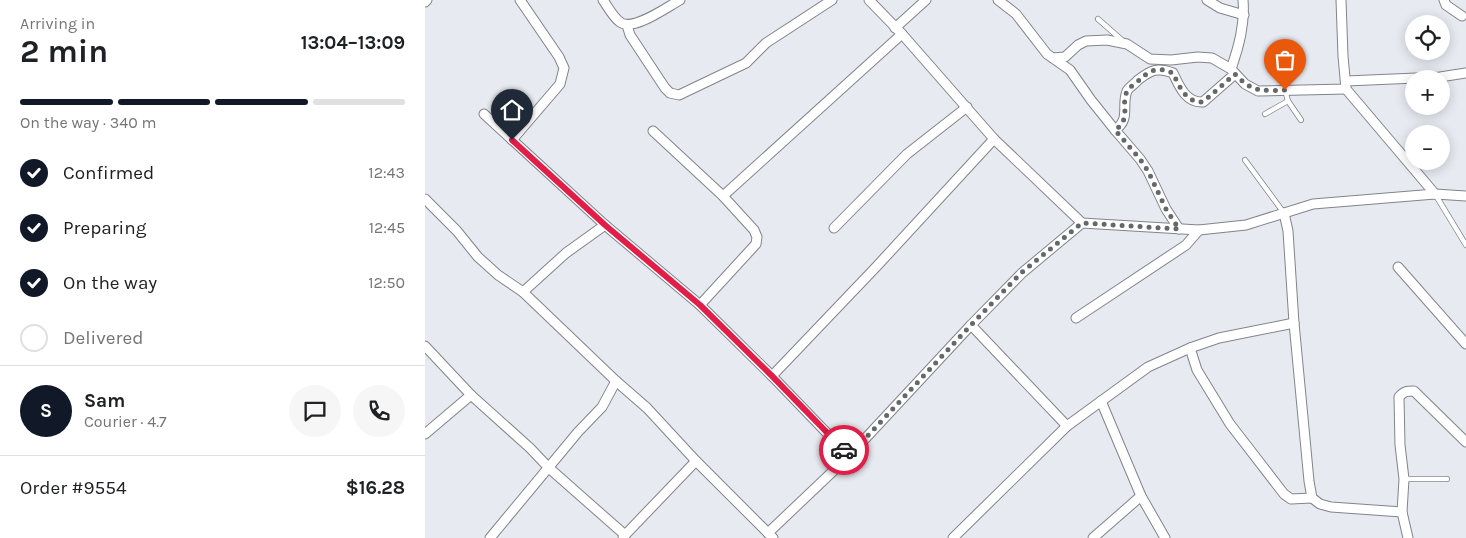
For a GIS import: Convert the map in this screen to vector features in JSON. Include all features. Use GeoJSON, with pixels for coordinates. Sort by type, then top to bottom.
{"type":"FeatureCollection","features":[{"type":"Feature","properties":{"kind":"street"},"geometry":{"type":"LineString","coordinates":[[512,140],[560,84],[564,68],[559,57],[520,0]]}},
{"type":"Feature","properties":{"kind":"street"},"geometry":{"type":"LineString","coordinates":[[603,0],[617,21],[627,25],[639,22],[680,0]]}},
{"type":"Feature","properties":{"kind":"street"},"geometry":{"type":"LineString","coordinates":[[627,25],[630,35],[665,88],[670,93],[679,95],[686,94],[746,64],[766,43],[833,0]]}},
{"type":"Feature","properties":{"kind":"street"},"geometry":{"type":"LineString","coordinates":[[869,0],[967,107],[994,140],[1082,223],[1199,230],[1247,225],[1265,221],[1313,204],[1435,194],[1466,196]]}},
{"type":"Feature","properties":{"kind":"street"},"geometry":{"type":"LineString","coordinates":[[723,196],[898,31],[926,0]]}},
{"type":"Feature","properties":{"kind":"street"},"geometry":{"type":"LineString","coordinates":[[998,0],[1016,14],[1047,54],[1071,70],[1091,100],[1140,159],[1148,171],[1166,209],[1179,229]]}},
{"type":"Feature","properties":{"kind":"street"},"geometry":{"type":"LineString","coordinates":[[1207,0],[1221,8],[1244,15]]}},
{"type":"Feature","properties":{"kind":"street"},"geometry":{"type":"LineString","coordinates":[[1115,130],[1124,119],[1128,90],[1149,71],[1163,69],[1173,73],[1178,84],[1189,99],[1195,102],[1203,102],[1233,71],[1244,15],[1243,0]]}},
{"type":"Feature","properties":{"kind":"street"},"geometry":{"type":"LineString","coordinates":[[1341,0],[1346,85],[1435,194]]}},
{"type":"Feature","properties":{"kind":"street"},"geometry":{"type":"LineString","coordinates":[[1444,0],[1446,5],[1462,16]]}},
{"type":"Feature","properties":{"kind":"street"},"geometry":{"type":"LineString","coordinates":[[1053,58],[1065,57],[1078,45],[1086,41],[1107,40],[1127,44],[1151,59],[1212,58],[1233,71],[1245,84],[1258,91],[1466,74]]}},
{"type":"Feature","properties":{"kind":"street"},"geometry":{"type":"LineString","coordinates":[[834,228],[907,154],[967,107]]}},
{"type":"Feature","properties":{"kind":"street"},"geometry":{"type":"LineString","coordinates":[[484,114],[605,225],[700,305],[849,456]]}},
{"type":"Feature","properties":{"kind":"street"},"geometry":{"type":"LineString","coordinates":[[653,131],[723,196],[754,230],[757,237],[756,244],[700,305]]}},
{"type":"Feature","properties":{"kind":"street"},"geometry":{"type":"LineString","coordinates":[[772,376],[994,140]]}},
{"type":"Feature","properties":{"kind":"street"},"geometry":{"type":"LineString","coordinates":[[425,198],[457,231],[478,257],[498,275],[523,292],[647,408],[696,461],[771,535],[849,456],[1021,273],[1082,223]]}},
{"type":"Feature","properties":{"kind":"street"},"geometry":{"type":"LineString","coordinates":[[1284,213],[1288,231],[1294,323],[1312,498]]}},
{"type":"Feature","properties":{"kind":"street"},"geometry":{"type":"LineString","coordinates":[[523,292],[566,253],[605,225]]}},
{"type":"Feature","properties":{"kind":"street"},"geometry":{"type":"LineString","coordinates":[[1076,318],[1186,245],[1199,230]]}},
{"type":"Feature","properties":{"kind":"street"},"geometry":{"type":"LineString","coordinates":[[1398,268],[1466,344]]}},
{"type":"Feature","properties":{"kind":"street"},"geometry":{"type":"LineString","coordinates":[[953,538],[1067,426],[1148,367],[1190,348],[1219,338],[1294,323]]}},
{"type":"Feature","properties":{"kind":"street"},"geometry":{"type":"LineString","coordinates":[[971,325],[1067,426]]}},
{"type":"Feature","properties":{"kind":"street"},"geometry":{"type":"LineString","coordinates":[[425,346],[471,395],[624,536],[696,461]]}},
{"type":"Feature","properties":{"kind":"street"},"geometry":{"type":"LineString","coordinates":[[1190,348],[1197,370],[1230,424],[1284,494],[1291,499],[1312,498],[1320,504],[1331,507],[1402,512]]}},
{"type":"Feature","properties":{"kind":"street"},"geometry":{"type":"LineString","coordinates":[[490,538],[578,432],[602,407],[616,381]]}},
{"type":"Feature","properties":{"kind":"street"},"geometry":{"type":"LineString","coordinates":[[1408,538],[1402,512],[1404,479],[1400,445],[1399,397],[1408,391],[1415,392],[1466,442]]}},
{"type":"Feature","properties":{"kind":"street"},"geometry":{"type":"LineString","coordinates":[[425,434],[471,395]]}},
{"type":"Feature","properties":{"kind":"street"},"geometry":{"type":"LineString","coordinates":[[1101,401],[1141,496],[1165,538]]}},
{"type":"Feature","properties":{"kind":"street"},"geometry":{"type":"LineString","coordinates":[[1093,538],[1141,496]]}},
{"type":"Feature","properties":{"kind":"lane"},"geometry":{"type":"LineString","coordinates":[[1098,19],[1127,44]]}},
{"type":"Feature","properties":{"kind":"lane"},"geometry":{"type":"LineString","coordinates":[[1285,90],[1288,101],[1301,120]]}},
{"type":"Feature","properties":{"kind":"lane"},"geometry":{"type":"LineString","coordinates":[[1265,114],[1288,101]]}},
{"type":"Feature","properties":{"kind":"lane"},"geometry":{"type":"LineString","coordinates":[[1245,160],[1284,213]]}},
{"type":"Feature","properties":{"kind":"lane"},"geometry":{"type":"LineString","coordinates":[[1435,194],[1466,245]]}},
{"type":"Feature","properties":{"kind":"lane"},"geometry":{"type":"LineString","coordinates":[[1404,479],[1447,479]]}},
{"type":"Feature","properties":{"kind":"way so far"},"geometry":{"type":"LineString","coordinates":[[844,450],[849,456],[1021,273],[1082,223],[1179,229],[1166,209],[1148,171],[1115,130],[1121,125],[1126,112],[1125,99],[1128,90],[1149,71],[1163,69],[1173,73],[1178,84],[1189,99],[1195,102],[1203,102],[1235,74],[1245,84],[1258,91],[1285,90]]}},
{"type":"Feature","properties":{"kind":"route"},"geometry":{"type":"LineString","coordinates":[[512,140],[605,225],[700,305],[844,450]]}}]}
